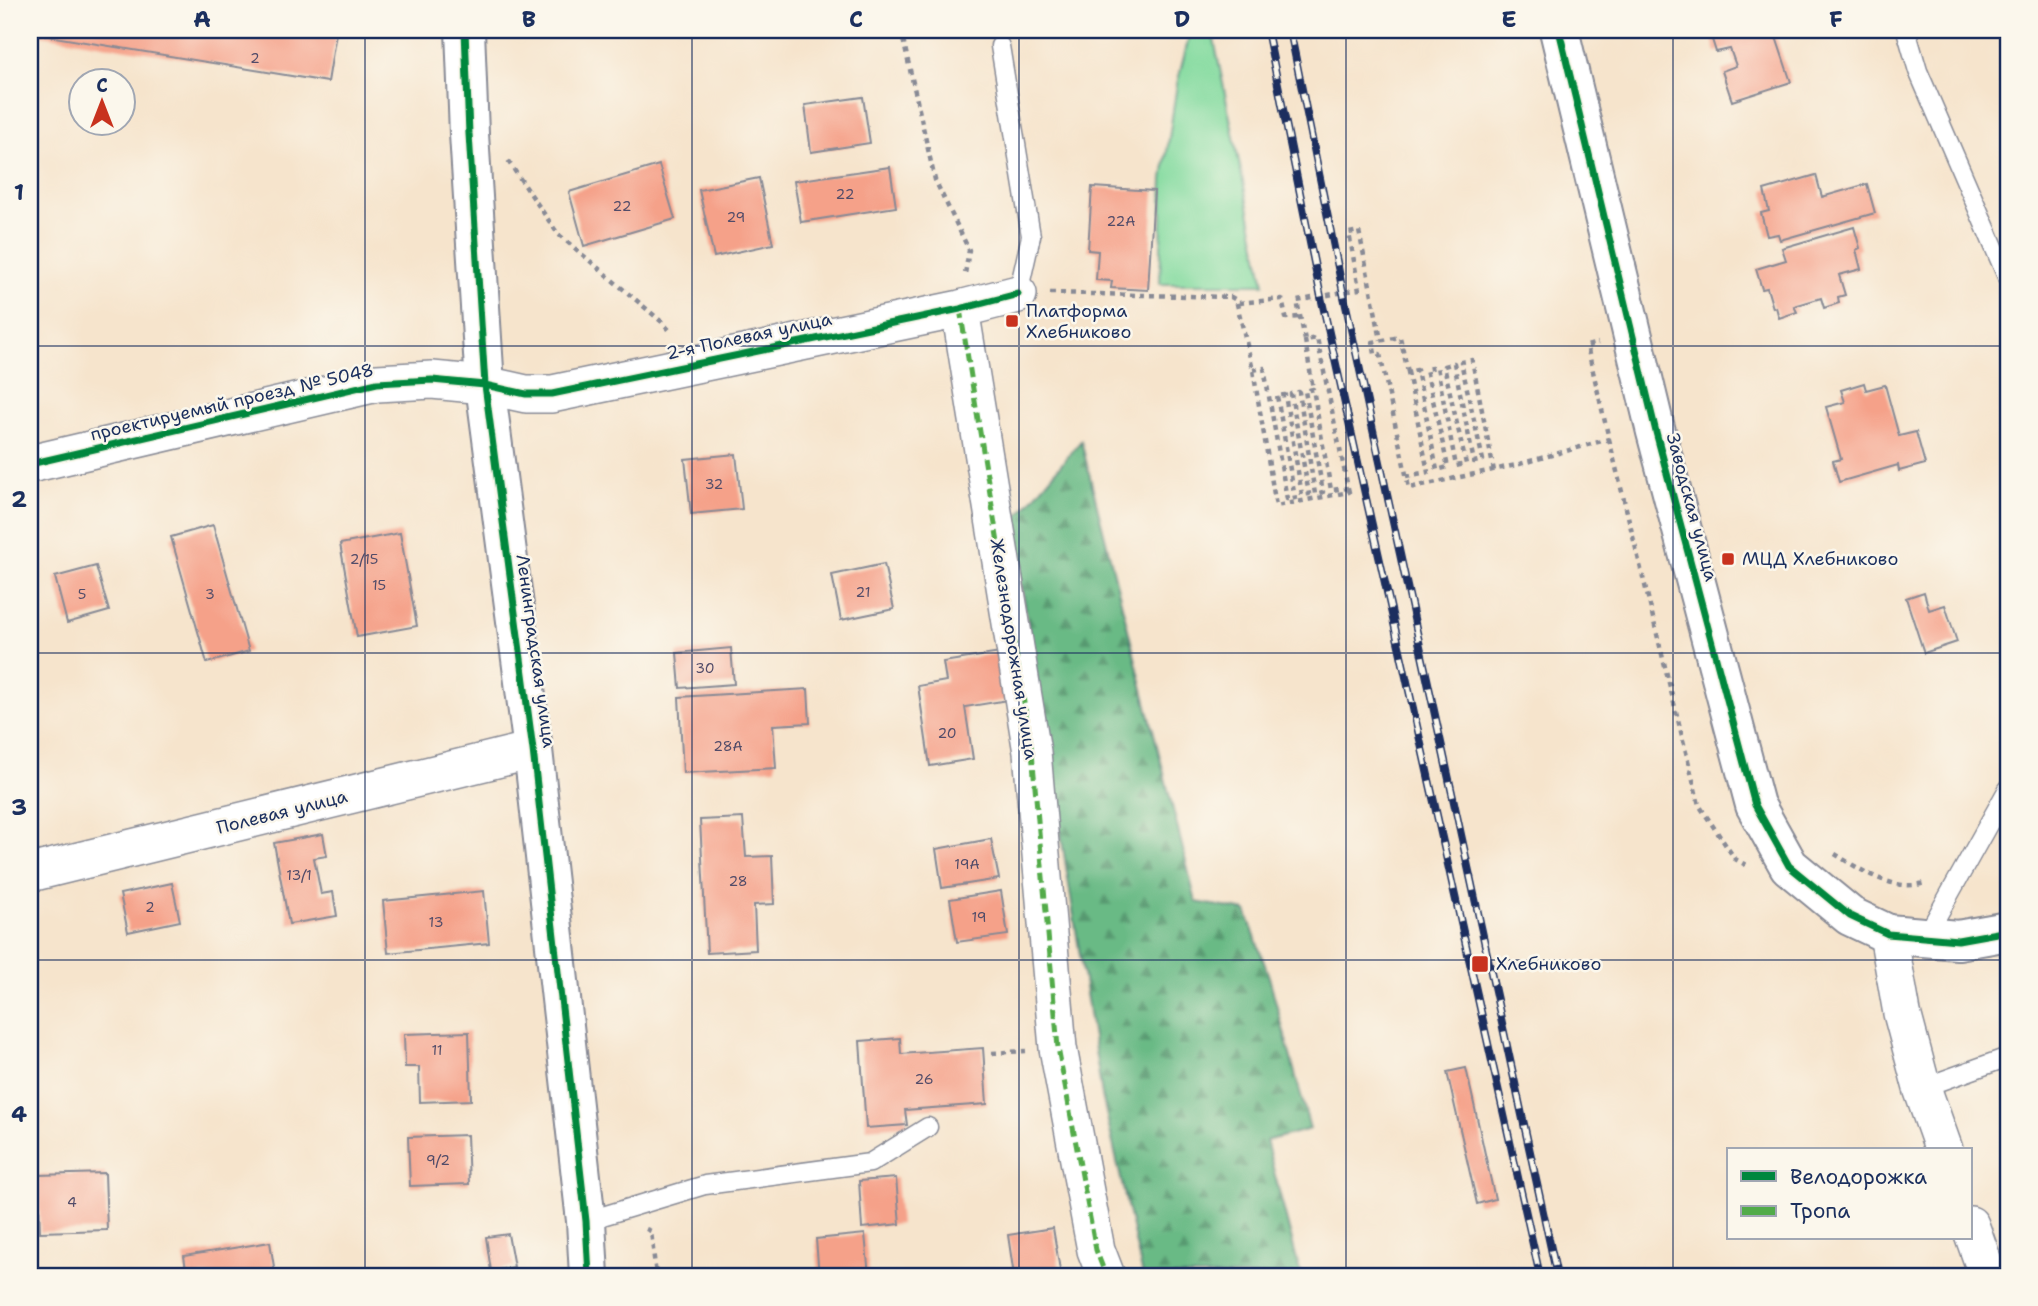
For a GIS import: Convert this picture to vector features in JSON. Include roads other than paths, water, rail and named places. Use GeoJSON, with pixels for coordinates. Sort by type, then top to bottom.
{"type":"FeatureCollection","features":[{"type":"Feature","properties":{"kind":"street","name":"Ленинградская улица"},"geometry":{"type":"LineString","coordinates":[[465,30],[485,385],[598,1217],[589,1276]]}},
{"type":"Feature","properties":{"kind":"street","name":"Заводская улица"},"geometry":{"type":"LineString","coordinates":[[1559,30],[1656,432],[1755,805],[1789,866],[1850,916],[1907,936]]}},
{"type":"Feature","properties":{"kind":"street","name":"2-я Полевая улица"},"geometry":{"type":"LineString","coordinates":[[485,385],[526,394],[552,394],[960,309],[1018,294]]}},
{"type":"Feature","properties":{"kind":"street","name":"Железнодорожная улица"},"geometry":{"type":"LineString","coordinates":[[960,309],[1032,752],[1058,1048],[1096,1250],[1105,1276]]}},
{"type":"Feature","properties":{"kind":"street","name":"проектируемый проезд № 5048"},"geometry":{"type":"LineString","coordinates":[[30,464],[377,383],[432,380],[485,385]]}},
{"type":"Feature","properties":{"kind":"street","name":"Полевая улица"},"geometry":{"type":"LineString","coordinates":[[30,873],[533,750]]}},
{"type":"Feature","properties":{"kind":"street"},"geometry":{"type":"LineString","coordinates":[[1943,1148],[1922,1088],[1902,1013],[1907,936],[1958,940],[2008,931]]}},
{"type":"Feature","properties":{"kind":"street"},"geometry":{"type":"LineString","coordinates":[[1972,1231],[1988,1276]]}},
{"type":"Feature","properties":{"kind":"lane"},"geometry":{"type":"LineString","coordinates":[[1906,30],[1918,71],[2008,279]]}},
{"type":"Feature","properties":{"kind":"lane"},"geometry":{"type":"LineString","coordinates":[[1000,46],[1031,236],[1018,294]]}},
{"type":"Feature","properties":{"kind":"lane"},"geometry":{"type":"LineString","coordinates":[[1907,936],[2008,789]]}},
{"type":"Feature","properties":{"kind":"lane"},"geometry":{"type":"LineString","coordinates":[[1922,1088],[2008,1057]]}},
{"type":"Feature","properties":{"kind":"lane"},"geometry":{"type":"LineString","coordinates":[[598,1217],[705,1185],[870,1163],[928,1127]]}},
{"type":"Feature","properties":{"kind":"railway"},"geometry":{"type":"LineString","coordinates":[[1267,30],[1321,297],[1540,1276]]}},
{"type":"Feature","properties":{"kind":"railway"},"geometry":{"type":"LineString","coordinates":[[1290,30],[1343,292],[1557,1276]]}},
{"type":"Feature","properties":{"kind":"place","name":"Платформа Хлебниково"},"geometry":{"type":"Point","coordinates":[1012,321]}},
{"type":"Feature","properties":{"kind":"place","name":"МЦД Хлебниково"},"geometry":{"type":"Point","coordinates":[1728,559]}},
{"type":"Feature","properties":{"kind":"place","name":"Хлебниково"},"geometry":{"type":"Point","coordinates":[1480,964]}}]}
